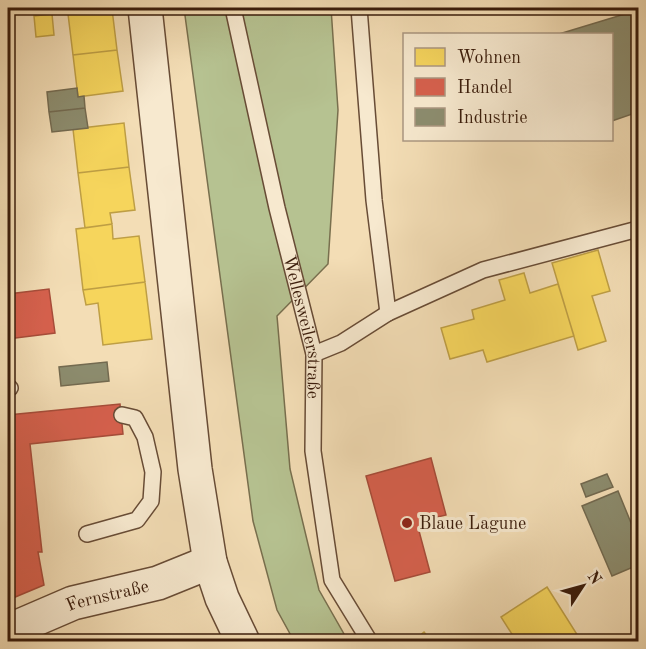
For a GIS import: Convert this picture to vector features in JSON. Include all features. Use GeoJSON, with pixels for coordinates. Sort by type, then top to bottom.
{"type":"FeatureCollection","features":[{"type":"Feature","properties":{"kind":"street"},"geometry":{"type":"LineString","coordinates":[[145,8],[195,469],[210,562],[222,598],[243,642]]}},
{"type":"Feature","properties":{"kind":"street","name":"Fernstraße"},"geometry":{"type":"LineString","coordinates":[[8,631],[73,603],[158,583],[210,562]]}},
{"type":"Feature","properties":{"kind":"lane","name":"Wellesweilerstraße"},"geometry":{"type":"LineString","coordinates":[[233,8],[277,208],[314,354],[314,451],[332,580],[370,642]]}},
{"type":"Feature","properties":{"kind":"lane"},"geometry":{"type":"LineString","coordinates":[[359,8],[374,200],[388,313]]}},
{"type":"Feature","properties":{"kind":"lane"},"geometry":{"type":"LineString","coordinates":[[314,354],[341,343],[388,313],[483,270],[639,229]]}},
{"type":"Feature","properties":{"kind":"lane"},"geometry":{"type":"LineString","coordinates":[[87,534],[137,520],[151,501],[153,471],[145,436],[135,418],[122,415]]}},
{"type":"Feature","properties":{"kind":"green space"},"geometry":{"type":"Polygon","coordinates":[[[184,8],[331,8],[338,110],[328,264],[277,316],[290,469],[319,590],[348,641],[294,641],[277,610],[253,521],[184,8]]]}},
{"type":"Feature","properties":{"kind":"building: Wohnen"},"geometry":{"type":"Polygon","coordinates":[[[112,9],[117,50],[73,55],[68,14],[112,9]]]}},
{"type":"Feature","properties":{"kind":"building: Wohnen"},"geometry":{"type":"Polygon","coordinates":[[[52,14],[54,35],[36,37],[34,16],[52,14]]]}},
{"type":"Feature","properties":{"kind":"building: Wohnen"},"geometry":{"type":"Polygon","coordinates":[[[117,50],[123,91],[78,97],[73,55],[117,50]]]}},
{"type":"Feature","properties":{"kind":"building: Wohnen"},"geometry":{"type":"Polygon","coordinates":[[[124,123],[129,167],[78,173],[73,129],[124,123]]]}},
{"type":"Feature","properties":{"kind":"building: Wohnen"},"geometry":{"type":"Polygon","coordinates":[[[129,167],[135,210],[110,213],[112,224],[85,228],[78,173],[129,167]]]}},
{"type":"Feature","properties":{"kind":"building: Wohnen"},"geometry":{"type":"Polygon","coordinates":[[[112,224],[113,239],[139,236],[145,282],[83,290],[76,229],[112,224]]]}},
{"type":"Feature","properties":{"kind":"building: Wohnen"},"geometry":{"type":"Polygon","coordinates":[[[598,250],[610,291],[592,296],[606,341],[578,350],[552,263],[598,250]]]}},
{"type":"Feature","properties":{"kind":"building: Wohnen"},"geometry":{"type":"Polygon","coordinates":[[[524,273],[530,293],[558,284],[574,336],[487,362],[483,350],[450,359],[441,328],[474,319],[472,310],[505,300],[499,280],[524,273]]]}},
{"type":"Feature","properties":{"kind":"building: Wohnen"},"geometry":{"type":"Polygon","coordinates":[[[145,282],[152,339],[103,345],[98,303],[86,305],[83,290],[145,282]]]}},
{"type":"Feature","properties":{"kind":"building: Wohnen"},"geometry":{"type":"Polygon","coordinates":[[[547,587],[578,636],[569,642],[517,642],[501,617],[547,587]]]}},
{"type":"Feature","properties":{"kind":"building: Wohnen"},"geometry":{"type":"Polygon","coordinates":[[[424,632],[432,642],[412,642],[424,632]]]}},
{"type":"Feature","properties":{"kind":"building: Handel"},"geometry":{"type":"Polygon","coordinates":[[[49,289],[55,333],[8,339],[8,294],[49,289]]]}},
{"type":"Feature","properties":{"kind":"building: Handel"},"geometry":{"type":"Polygon","coordinates":[[[120,404],[123,434],[30,444],[42,552],[38,552],[44,585],[8,600],[8,415],[120,404]]]}},
{"type":"Feature","properties":{"kind":"building: Handel","name":"Blaue Lagune"},"geometry":{"type":"Polygon","coordinates":[[[431,458],[446,515],[433,518],[436,527],[419,531],[430,572],[395,581],[366,476],[431,458]]]}},
{"type":"Feature","properties":{"kind":"building: Industrie"},"geometry":{"type":"Polygon","coordinates":[[[638,10],[638,112],[613,121],[613,33],[562,33],[638,10]]]}},
{"type":"Feature","properties":{"kind":"building: Industrie"},"geometry":{"type":"Polygon","coordinates":[[[77,88],[78,97],[84,96],[85,108],[49,112],[47,92],[77,88]]]}},
{"type":"Feature","properties":{"kind":"building: Industrie"},"geometry":{"type":"Polygon","coordinates":[[[85,108],[88,128],[52,132],[49,112],[85,108]]]}},
{"type":"Feature","properties":{"kind":"building: Industrie"},"geometry":{"type":"Polygon","coordinates":[[[107,362],[109,381],[61,386],[59,367],[107,362]]]}},
{"type":"Feature","properties":{"kind":"building: Industrie"},"geometry":{"type":"Polygon","coordinates":[[[607,474],[613,487],[586,497],[581,484],[607,474]]]}},
{"type":"Feature","properties":{"kind":"building: Industrie"},"geometry":{"type":"Polygon","coordinates":[[[618,491],[638,540],[638,565],[612,576],[582,506],[618,491]]]}},
{"type":"Feature","properties":{"kind":"place","name":"Blaue Lagune"},"geometry":{"type":"Point","coordinates":[407,523]}}]}
